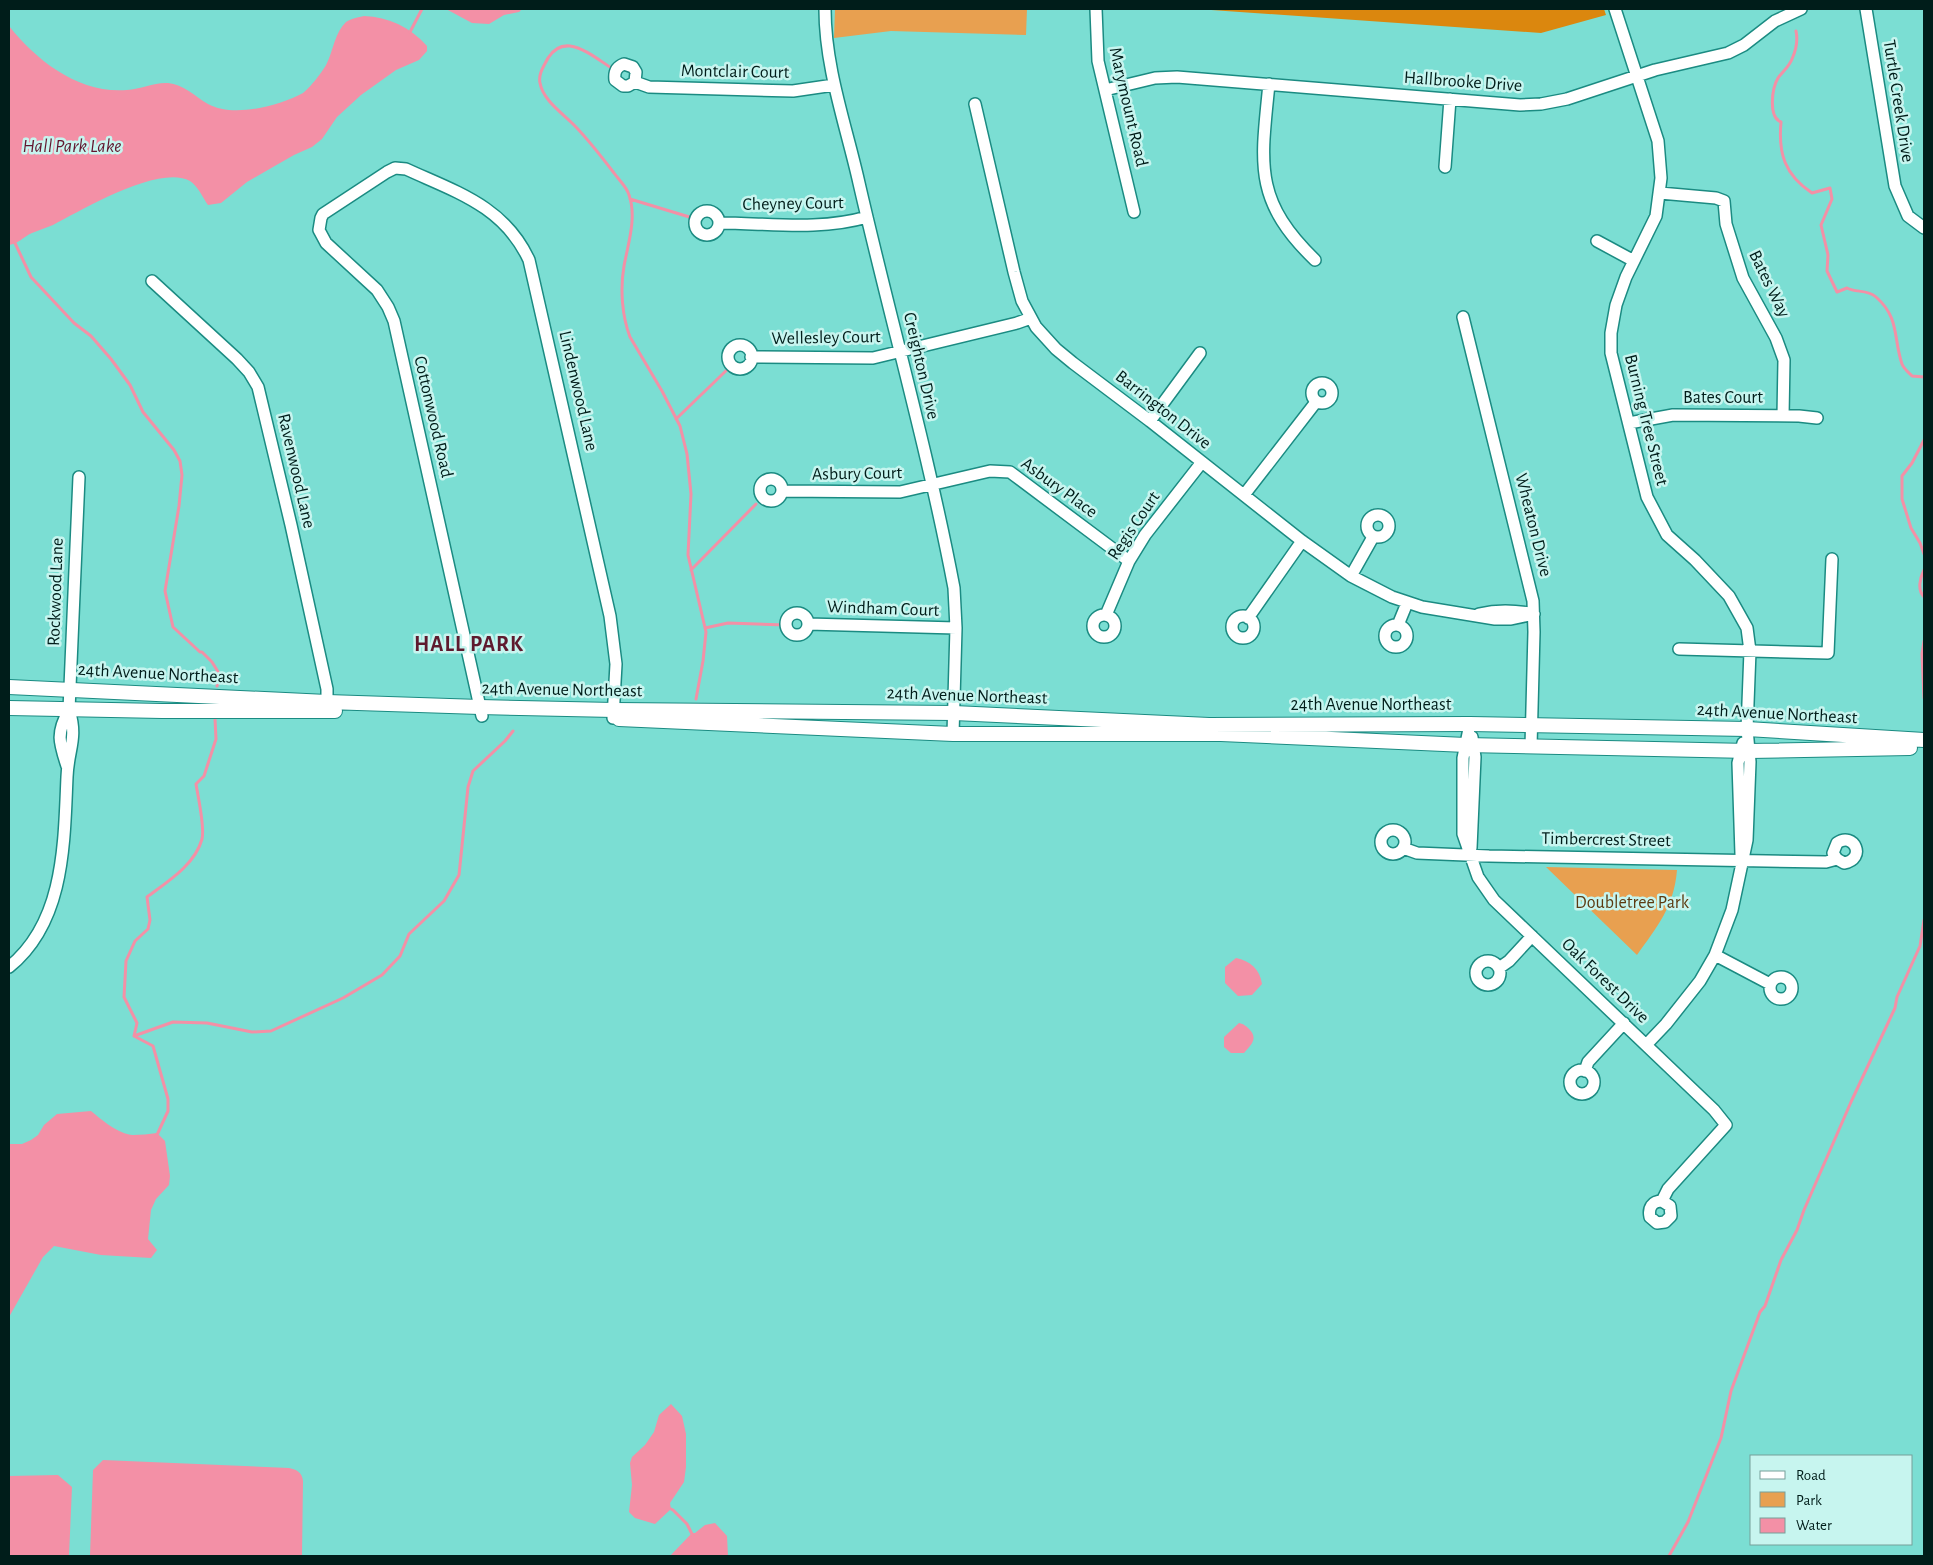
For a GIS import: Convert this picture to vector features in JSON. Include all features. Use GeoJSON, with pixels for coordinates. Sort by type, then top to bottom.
{"type":"FeatureCollection","features":[{"type":"Feature","properties":{"kind":"street","name":"Creighton Drive"},"geometry":{"type":"LineString","coordinates":[[824,9],[825,38],[834,84],[932,486],[954,588],[956,628],[953,734]]}},
{"type":"Feature","properties":{"kind":"street","name":"Marymount Road"},"geometry":{"type":"LineString","coordinates":[[1096,9],[1096,53],[1134,212]]}},
{"type":"Feature","properties":{"kind":"street","name":"Burning Tree Street"},"geometry":{"type":"LineString","coordinates":[[1615,9],[1658,141],[1661,165],[1660,192],[1656,216],[1626,277],[1616,305],[1611,333],[1611,354],[1647,497],[1666,535],[1695,560],[1729,596],[1747,628],[1750,651],[1745,751],[1738,764],[1741,860],[1732,910],[1715,955],[1688,998],[1646,1044]]}},
{"type":"Feature","properties":{"kind":"street","name":"Hallbrooke Drive"},"geometry":{"type":"LineString","coordinates":[[1105,90],[1164,77],[1520,105],[1542,104],[1576,96],[1656,70],[1738,49],[1774,21],[1801,9]]}},
{"type":"Feature","properties":{"kind":"street","name":"Turtle Creek Drive"},"geometry":{"type":"LineString","coordinates":[[1866,9],[1895,186],[1905,212],[1920,225]]}},
{"type":"Feature","properties":{"kind":"street","name":"Montclair Court"},"geometry":{"type":"LineString","coordinates":[[635,82],[649,87],[792,91],[834,84]]}},
{"type":"Feature","properties":{"kind":"street"},"geometry":{"type":"LineString","coordinates":[[1269,84],[1263,164],[1268,192],[1279,218],[1298,244],[1315,260]]}},
{"type":"Feature","properties":{"kind":"street"},"geometry":{"type":"LineString","coordinates":[[1445,167],[1450,99]]}},
{"type":"Feature","properties":{"kind":"street","name":"Barrington Drive"},"geometry":{"type":"LineString","coordinates":[[975,104],[1022,301],[1031,318],[1046,338],[1073,364],[1150,421],[1302,541],[1351,576],[1376,590],[1407,603],[1441,610],[1477,615],[1493,610],[1512,610],[1534,614]]}},
{"type":"Feature","properties":{"kind":"street","name":"Lindenwood Lane"},"geometry":{"type":"LineString","coordinates":[[376,179],[395,168],[406,169],[481,206],[507,225],[521,242],[529,260],[610,616],[616,664],[613,714]]}},
{"type":"Feature","properties":{"kind":"street","name":"Cottonwood Road"},"geometry":{"type":"LineString","coordinates":[[376,179],[323,214],[319,223],[320,234],[326,243],[377,290],[394,321],[481,711]]}},
{"type":"Feature","properties":{"kind":"street","name":"Bates Way"},"geometry":{"type":"LineString","coordinates":[[1660,192],[1716,198],[1724,201],[1726,224],[1743,278],[1782,352],[1784,360],[1783,416]]}},
{"type":"Feature","properties":{"kind":"street","name":"Cheyney Court"},"geometry":{"type":"LineString","coordinates":[[719,223],[829,225],[867,217]]}},
{"type":"Feature","properties":{"kind":"street"},"geometry":{"type":"LineString","coordinates":[[1597,241],[1634,261]]}},
{"type":"Feature","properties":{"kind":"street","name":"Ravenwood Lane"},"geometry":{"type":"LineString","coordinates":[[152,281],[237,359],[249,372],[258,387],[327,689],[327,706]]}},
{"type":"Feature","properties":{"kind":"street","name":"Wheaton Drive"},"geometry":{"type":"LineString","coordinates":[[1463,317],[1528,579],[1534,614],[1531,746]]}},
{"type":"Feature","properties":{"kind":"street","name":"Wellesley Court"},"geometry":{"type":"LineString","coordinates":[[751,357],[863,359],[900,352],[1031,318]]}},
{"type":"Feature","properties":{"kind":"street"},"geometry":{"type":"LineString","coordinates":[[1150,421],[1200,352]]}},
{"type":"Feature","properties":{"kind":"street"},"geometry":{"type":"LineString","coordinates":[[1244,495],[1316,402]]}},
{"type":"Feature","properties":{"kind":"street","name":"Bates Court"},"geometry":{"type":"LineString","coordinates":[[1629,422],[1673,415],[1799,416],[1817,418]]}},
{"type":"Feature","properties":{"kind":"street","name":"Regis Court"},"geometry":{"type":"LineString","coordinates":[[1106,615],[1129,561],[1145,536],[1202,462]]}},
{"type":"Feature","properties":{"kind":"street","name":"Asbury Place"},"geometry":{"type":"LineString","coordinates":[[932,486],[990,471],[1010,472],[1129,561]]}},
{"type":"Feature","properties":{"kind":"street","name":"Rockwood Lane"},"geometry":{"type":"LineString","coordinates":[[9,967],[34,941],[46,916],[56,886],[65,827],[67,766],[62,751],[60,725],[69,710],[79,477]]}},
{"type":"Feature","properties":{"kind":"street","name":"Asbury Court"},"geometry":{"type":"LineString","coordinates":[[783,491],[888,493],[932,486]]}},
{"type":"Feature","properties":{"kind":"street"},"geometry":{"type":"LineString","coordinates":[[1351,576],[1373,537]]}},
{"type":"Feature","properties":{"kind":"street"},"geometry":{"type":"LineString","coordinates":[[1248,618],[1302,541]]}},
{"type":"Feature","properties":{"kind":"street"},"geometry":{"type":"LineString","coordinates":[[1679,649],[1828,653],[1832,559]]}},
{"type":"Feature","properties":{"kind":"street"},"geometry":{"type":"LineString","coordinates":[[1398,625],[1407,603]]}},
{"type":"Feature","properties":{"kind":"street","name":"Windham Court"},"geometry":{"type":"LineString","coordinates":[[808,624],[956,628]]}},
{"type":"Feature","properties":{"kind":"street","name":"24th Avenue Northeast"},"geometry":{"type":"LineString","coordinates":[[9,687],[70,688],[327,706],[481,711],[613,714],[954,713],[1208,725],[1470,724],[1747,729],[1904,744],[1924,749]]}},
{"type":"Feature","properties":{"kind":"street","name":"24th Avenue Northeast"},"geometry":{"type":"LineString","coordinates":[[9,708],[69,710],[327,706]]}},
{"type":"Feature","properties":{"kind":"street","name":"24th Avenue Northeast"},"geometry":{"type":"LineString","coordinates":[[613,714],[953,734],[1221,734],[1470,745],[1745,751],[1904,744],[1924,740]]}},
{"type":"Feature","properties":{"kind":"street","name":"Oak Forest Drive"},"geometry":{"type":"LineString","coordinates":[[1470,724],[1470,745],[1463,758],[1463,834],[1478,877],[1484,888],[1494,900],[1714,1110],[1726,1125],[1668,1189],[1662,1201]]}},
{"type":"Feature","properties":{"kind":"street","name":"Timbercrest Street"},"geometry":{"type":"LineString","coordinates":[[1404,848],[1418,853],[1470,855],[1826,862],[1837,859]]}},
{"type":"Feature","properties":{"kind":"street"},"geometry":{"type":"LineString","coordinates":[[1499,968],[1509,961],[1532,936]]}},
{"type":"Feature","properties":{"kind":"street"},"geometry":{"type":"LineString","coordinates":[[1715,955],[1770,984]]}},
{"type":"Feature","properties":{"kind":"street"},"geometry":{"type":"LineString","coordinates":[[1585,1071],[1588,1062],[1624,1024]]}},
{"type":"Feature","properties":{"kind":"green space"},"geometry":{"type":"Polygon","coordinates":[[[835,9],[1027,9],[1026,35],[891,31],[834,38],[835,9]]]}},
{"type":"Feature","properties":{"kind":"green space","name":"Doubletree Park"},"geometry":{"type":"Polygon","coordinates":[[[1546,867],[1677,870],[1668,906],[1658,926],[1637,955],[1546,867]]]}},
{"type":"Feature","properties":{"kind":"shaded area"},"geometry":{"type":"Polygon","coordinates":[[[1197,9],[1604,9],[1606,15],[1541,33],[1197,9]]]}},
{"type":"Feature","properties":{"kind":"water"},"geometry":{"type":"Polygon","coordinates":[[[446,9],[522,9],[519,12],[504,15],[489,24],[472,23],[446,9]]]}},
{"type":"Feature","properties":{"kind":"water","name":"Hall Park Lake"},"geometry":{"type":"Polygon","coordinates":[[[364,16],[382,18],[406,28],[427,46],[427,51],[419,60],[396,70],[361,95],[337,117],[322,139],[312,147],[247,182],[221,203],[208,205],[198,189],[190,181],[176,177],[160,179],[141,183],[121,191],[9,245],[9,26],[46,63],[76,81],[92,87],[109,90],[127,90],[168,83],[184,88],[208,104],[218,108],[243,110],[269,106],[303,93],[320,75],[342,26],[350,20],[364,16]]]}},
{"type":"Feature","properties":{"kind":"water"},"geometry":{"type":"Polygon","coordinates":[[[1236,958],[1254,966],[1259,974],[1262,984],[1252,995],[1238,996],[1225,983],[1225,967],[1236,958]]]}},
{"type":"Feature","properties":{"kind":"water"},"geometry":{"type":"Polygon","coordinates":[[[1239,1023],[1245,1025],[1250,1030],[1253,1039],[1251,1045],[1244,1053],[1231,1053],[1224,1047],[1224,1037],[1239,1023]]]}},
{"type":"Feature","properties":{"kind":"water"},"geometry":{"type":"Polygon","coordinates":[[[91,1111],[110,1126],[122,1132],[133,1135],[157,1133],[165,1141],[170,1176],[169,1185],[156,1199],[151,1210],[148,1239],[157,1250],[151,1258],[101,1255],[54,1246],[43,1257],[9,1317],[9,1144],[22,1144],[31,1140],[57,1114],[91,1111]]]}},
{"type":"Feature","properties":{"kind":"water"},"geometry":{"type":"Polygon","coordinates":[[[671,1404],[682,1416],[686,1434],[684,1482],[670,1503],[671,1509],[655,1524],[635,1518],[629,1512],[632,1485],[630,1463],[632,1457],[645,1445],[654,1432],[659,1415],[671,1404]]]}},
{"type":"Feature","properties":{"kind":"water"},"geometry":{"type":"Polygon","coordinates":[[[103,1460],[289,1468],[297,1471],[302,1475],[303,1481],[302,1556],[90,1556],[93,1470],[103,1460]]]}},
{"type":"Feature","properties":{"kind":"water"},"geometry":{"type":"Polygon","coordinates":[[[58,1475],[72,1487],[69,1556],[9,1556],[9,1476],[58,1475]]]}},
{"type":"Feature","properties":{"kind":"water"},"geometry":{"type":"Polygon","coordinates":[[[715,1523],[727,1536],[728,1556],[670,1556],[692,1533],[695,1533],[705,1525],[715,1523]]]}},
{"type":"Feature","properties":{"kind":"waterway"},"geometry":{"type":"LineString","coordinates":[[410,32],[422,9]]}},
{"type":"Feature","properties":{"kind":"waterway"},"geometry":{"type":"LineString","coordinates":[[1796,31],[1796,49],[1789,64],[1778,78],[1772,102],[1774,114],[1781,122],[1780,134],[1785,163],[1795,179],[1812,193],[1830,188],[1832,199],[1821,225],[1828,255],[1827,271],[1837,292],[1847,288],[1869,293],[1876,297],[1889,313],[1895,329],[1899,355],[1903,366],[1912,376],[1924,377]]}},
{"type":"Feature","properties":{"kind":"waterway"},"geometry":{"type":"LineString","coordinates":[[613,69],[581,49],[563,46],[555,50],[548,58],[541,73],[540,83],[549,100],[584,136],[623,184],[628,192],[631,203],[632,221],[622,284],[625,320],[630,337],[680,426],[687,454],[691,494],[688,555],[706,632],[696,699]]}},
{"type":"Feature","properties":{"kind":"waterway"},"geometry":{"type":"LineString","coordinates":[[630,199],[696,219]]}},
{"type":"Feature","properties":{"kind":"waterway"},"geometry":{"type":"LineString","coordinates":[[14,241],[31,277],[74,323],[91,336],[111,359],[130,385],[143,412],[174,450],[180,461],[182,475],[179,506],[165,591],[173,627],[212,662],[220,675],[217,686]]}},
{"type":"Feature","properties":{"kind":"waterway"},"geometry":{"type":"LineString","coordinates":[[676,419],[732,365]]}},
{"type":"Feature","properties":{"kind":"waterway"},"geometry":{"type":"LineString","coordinates":[[1924,440],[1912,463],[1902,476],[1902,499],[1911,528],[1924,554]]}},
{"type":"Feature","properties":{"kind":"waterway"},"geometry":{"type":"LineString","coordinates":[[691,570],[756,504]]}},
{"type":"Feature","properties":{"kind":"waterway"},"geometry":{"type":"LineString","coordinates":[[1924,570],[1920,580],[1920,591],[1924,597]]}},
{"type":"Feature","properties":{"kind":"waterway"},"geometry":{"type":"LineString","coordinates":[[705,628],[728,623],[786,625]]}},
{"type":"Feature","properties":{"kind":"waterway"},"geometry":{"type":"LineString","coordinates":[[1924,641],[1922,654],[1924,698]]}},
{"type":"Feature","properties":{"kind":"waterway"},"geometry":{"type":"LineString","coordinates":[[156,1137],[168,1111],[168,1099],[153,1046],[134,1036],[137,1023],[124,997],[126,961],[135,941],[148,929],[150,920],[147,897],[187,865],[202,839],[202,820],[196,784],[204,776],[216,739],[215,719]]}},
{"type":"Feature","properties":{"kind":"waterway"},"geometry":{"type":"LineString","coordinates":[[134,1036],[173,1022],[207,1023],[252,1032],[271,1031],[343,998],[382,975],[400,956],[409,934],[444,901],[459,875],[468,787],[473,771],[513,731]]}},
{"type":"Feature","properties":{"kind":"waterway"},"geometry":{"type":"LineString","coordinates":[[1669,1556],[1688,1522],[1721,1438],[1731,1391],[1760,1312],[1765,1306],[1781,1260],[1797,1230],[1851,1102],[1895,1008],[1897,997],[1920,946],[1924,920]]}},
{"type":"Feature","properties":{"kind":"waterway"},"geometry":{"type":"LineString","coordinates":[[671,1509],[687,1524],[693,1536]]}},
{"type":"Feature","properties":{"kind":"district","name":"HALL PARK"},"geometry":{"type":"Point","coordinates":[469,644]}}]}
